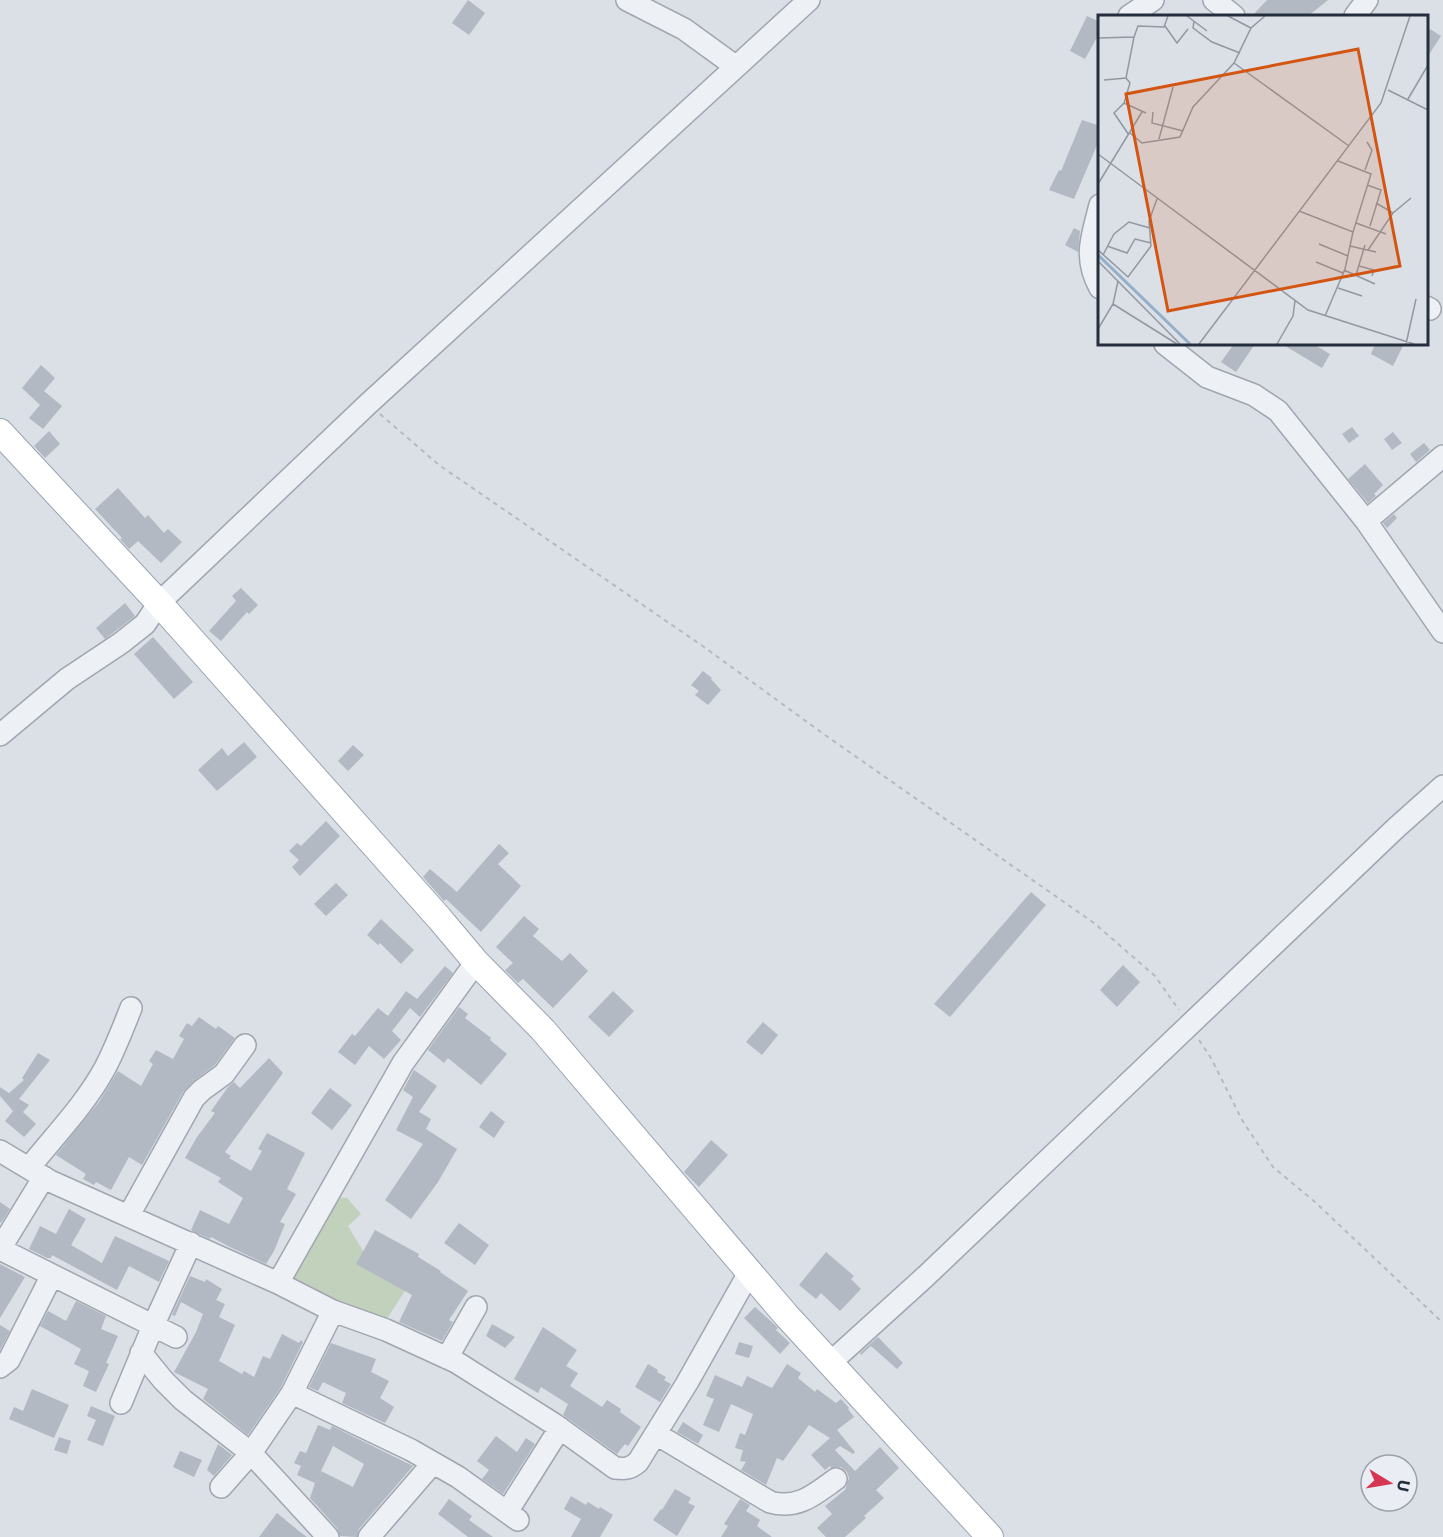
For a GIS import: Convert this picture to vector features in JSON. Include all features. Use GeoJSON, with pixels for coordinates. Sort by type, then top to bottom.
{"type":"FeatureCollection","features":[{"type":"Feature","properties":{"kind":"main road"},"geometry":{"type":"LineString","coordinates":[[0,432],[159,603],[476,962],[543,1030],[830,1363],[990,1537]]}},
{"type":"Feature","properties":{"kind":"street"},"geometry":{"type":"LineString","coordinates":[[627,0],[684,29],[735,66]]}},
{"type":"Feature","properties":{"kind":"street"},"geometry":{"type":"LineString","coordinates":[[0,735],[67,679],[145,624],[159,603],[368,404],[809,0]]}},
{"type":"Feature","properties":{"kind":"street"},"geometry":{"type":"LineString","coordinates":[[1130,15],[1153,0]]}},
{"type":"Feature","properties":{"kind":"street"},"geometry":{"type":"LineString","coordinates":[[1214,0],[1233,15]]}},
{"type":"Feature","properties":{"kind":"street"},"geometry":{"type":"LineString","coordinates":[[1356,15],[1367,0]]}},
{"type":"Feature","properties":{"kind":"street"},"geometry":{"type":"LineString","coordinates":[[1098,212],[1090,242],[1090,266],[1098,284]]}},
{"type":"Feature","properties":{"kind":"street"},"geometry":{"type":"LineString","coordinates":[[1166,345],[1208,376],[1254,395],[1278,411],[1366,521],[1443,632]]}},
{"type":"Feature","properties":{"kind":"street"},"geometry":{"type":"LineString","coordinates":[[1366,521],[1443,456]]}},
{"type":"Feature","properties":{"kind":"street"},"geometry":{"type":"LineString","coordinates":[[830,1363],[926,1276],[1396,828],[1443,786]]}},
{"type":"Feature","properties":{"kind":"street"},"geometry":{"type":"LineString","coordinates":[[278,1283],[403,1063],[476,962]]}},
{"type":"Feature","properties":{"kind":"street"},"geometry":{"type":"LineString","coordinates":[[131,1008],[105,1067],[36,1173],[0,1249],[176,1337]]}},
{"type":"Feature","properties":{"kind":"street"},"geometry":{"type":"LineString","coordinates":[[129,1215],[195,1098],[224,1074],[245,1045]]}},
{"type":"Feature","properties":{"kind":"street"},"geometry":{"type":"LineString","coordinates":[[0,1151],[36,1173],[278,1283],[333,1311],[386,1330],[447,1358],[560,1428],[615,1468],[631,1468],[638,1462],[687,1383],[750,1272]]}},
{"type":"Feature","properties":{"kind":"street"},"geometry":{"type":"LineString","coordinates":[[121,1403],[191,1243]]}},
{"type":"Feature","properties":{"kind":"street"},"geometry":{"type":"LineString","coordinates":[[0,1367],[9,1360],[52,1275]]}},
{"type":"Feature","properties":{"kind":"street"},"geometry":{"type":"LineString","coordinates":[[447,1358],[476,1306]]}},
{"type":"Feature","properties":{"kind":"street"},"geometry":{"type":"LineString","coordinates":[[221,1487],[251,1453],[292,1393],[333,1311]]}},
{"type":"Feature","properties":{"kind":"street"},"geometry":{"type":"LineString","coordinates":[[141,1353],[183,1400],[251,1453],[328,1537]]}},
{"type":"Feature","properties":{"kind":"street"},"geometry":{"type":"LineString","coordinates":[[292,1393],[433,1463],[513,1516],[560,1428]]}},
{"type":"Feature","properties":{"kind":"street"},"geometry":{"type":"LineString","coordinates":[[656,1434],[770,1502],[780,1505],[792,1505],[806,1500],[836,1479]]}},
{"type":"Feature","properties":{"kind":"street"},"geometry":{"type":"LineString","coordinates":[[369,1537],[433,1463]]}},
{"type":"Feature","properties":{"kind":"path"},"geometry":{"type":"LineString","coordinates":[[368,404],[439,465],[704,647],[825,735],[1094,923],[1155,976],[1211,1058],[1242,1120],[1273,1167],[1315,1202],[1443,1323]]}},
{"type":"Feature","properties":{"kind":"green space"},"geometry":{"type":"Polygon","coordinates":[[[332,1197],[347,1198],[361,1214],[348,1226],[363,1251],[408,1286],[381,1328],[286,1288],[332,1197]]]}},
{"type":"Feature","properties":{"kind":"building"},"geometry":{"type":"Polygon","coordinates":[[[468,0],[485,13],[469,35],[452,23],[468,0]]]}},
{"type":"Feature","properties":{"kind":"building"},"geometry":{"type":"Polygon","coordinates":[[[1267,0],[1328,0],[1309,15],[1253,15],[1267,0]]]}},
{"type":"Feature","properties":{"kind":"building"},"geometry":{"type":"Polygon","coordinates":[[[1087,16],[1098,21],[1098,36],[1085,59],[1070,51],[1087,16]]]}},
{"type":"Feature","properties":{"kind":"building"},"geometry":{"type":"Polygon","coordinates":[[[1430,29],[1441,36],[1428,56],[1430,29]]]}},
{"type":"Feature","properties":{"kind":"building"},"geometry":{"type":"Polygon","coordinates":[[[1082,120],[1098,125],[1098,143],[1074,199],[1049,190],[1059,170],[1061,171],[1082,120]]]}},
{"type":"Feature","properties":{"kind":"building"},"geometry":{"type":"Polygon","coordinates":[[[1074,228],[1080,231],[1078,252],[1065,245],[1074,228]]]}},
{"type":"Feature","properties":{"kind":"building"},"geometry":{"type":"Polygon","coordinates":[[[1233,345],[1254,345],[1236,372],[1221,362],[1233,345]]]}},
{"type":"Feature","properties":{"kind":"building"},"geometry":{"type":"Polygon","coordinates":[[[1284,345],[1315,345],[1330,354],[1322,368],[1284,345]]]}},
{"type":"Feature","properties":{"kind":"building"},"geometry":{"type":"Polygon","coordinates":[[[1375,345],[1404,345],[1393,366],[1371,354],[1375,345]]]}},
{"type":"Feature","properties":{"kind":"building"},"geometry":{"type":"Polygon","coordinates":[[[41,365],[55,378],[44,391],[62,406],[43,429],[29,418],[40,405],[22,388],[41,365]]]}},
{"type":"Feature","properties":{"kind":"building"},"geometry":{"type":"Polygon","coordinates":[[[1352,427],[1359,436],[1349,443],[1342,434],[1352,427]]]}},
{"type":"Feature","properties":{"kind":"building"},"geometry":{"type":"Polygon","coordinates":[[[49,431],[60,444],[45,458],[34,446],[49,431]]]}},
{"type":"Feature","properties":{"kind":"building"},"geometry":{"type":"Polygon","coordinates":[[[1393,432],[1402,443],[1392,450],[1384,439],[1393,432]]]}},
{"type":"Feature","properties":{"kind":"building"},"geometry":{"type":"Polygon","coordinates":[[[1424,443],[1430,450],[1416,462],[1410,454],[1424,443]]]}},
{"type":"Feature","properties":{"kind":"building"},"geometry":{"type":"Polygon","coordinates":[[[1365,464],[1383,485],[1368,503],[1348,479],[1365,464]]]}},
{"type":"Feature","properties":{"kind":"building"},"geometry":{"type":"Polygon","coordinates":[[[118,488],[145,518],[148,515],[164,533],[168,529],[182,542],[161,563],[138,541],[129,549],[95,509],[118,488]]]}},
{"type":"Feature","properties":{"kind":"building"},"geometry":{"type":"Polygon","coordinates":[[[1394,514],[1397,518],[1387,528],[1383,523],[1394,514]]]}},
{"type":"Feature","properties":{"kind":"building"},"geometry":{"type":"Polygon","coordinates":[[[241,588],[258,605],[249,614],[247,612],[221,641],[209,631],[236,601],[232,596],[241,588]]]}},
{"type":"Feature","properties":{"kind":"building"},"geometry":{"type":"Polygon","coordinates":[[[125,603],[135,616],[105,639],[96,628],[125,603]]]}},
{"type":"Feature","properties":{"kind":"building"},"geometry":{"type":"Polygon","coordinates":[[[153,637],[193,682],[174,699],[134,654],[153,637]]]}},
{"type":"Feature","properties":{"kind":"building"},"geometry":{"type":"Polygon","coordinates":[[[703,671],[721,690],[708,705],[695,695],[699,691],[691,685],[703,671]]]}},
{"type":"Feature","properties":{"kind":"building"},"geometry":{"type":"Polygon","coordinates":[[[244,742],[257,757],[217,791],[198,770],[222,748],[228,756],[244,742]]]}},
{"type":"Feature","properties":{"kind":"building"},"geometry":{"type":"Polygon","coordinates":[[[353,745],[364,755],[348,771],[338,761],[353,745]]]}},
{"type":"Feature","properties":{"kind":"building"},"geometry":{"type":"Polygon","coordinates":[[[326,821],[340,836],[300,876],[292,867],[299,860],[289,851],[297,843],[301,846],[326,821]]]}},
{"type":"Feature","properties":{"kind":"building"},"geometry":{"type":"Polygon","coordinates":[[[499,844],[509,853],[498,864],[521,886],[481,932],[446,899],[444,901],[423,877],[430,869],[457,892],[499,844]]]}},
{"type":"Feature","properties":{"kind":"building"},"geometry":{"type":"Polygon","coordinates":[[[336,883],[348,895],[326,916],[314,904],[336,883]]]}},
{"type":"Feature","properties":{"kind":"building"},"geometry":{"type":"Polygon","coordinates":[[[1031,892],[1046,905],[950,1017],[934,1004],[1031,892]]]}},
{"type":"Feature","properties":{"kind":"building"},"geometry":{"type":"Polygon","coordinates":[[[524,916],[539,929],[533,936],[562,961],[570,953],[588,971],[553,1008],[523,979],[518,983],[505,970],[513,963],[496,947],[524,916]]]}},
{"type":"Feature","properties":{"kind":"building"},"geometry":{"type":"Polygon","coordinates":[[[381,919],[414,950],[401,964],[380,943],[378,945],[367,935],[381,919]]]}},
{"type":"Feature","properties":{"kind":"building"},"geometry":{"type":"Polygon","coordinates":[[[1123,965],[1140,982],[1117,1007],[1100,990],[1123,965]]]}},
{"type":"Feature","properties":{"kind":"building"},"geometry":{"type":"Polygon","coordinates":[[[445,966],[453,973],[420,1017],[410,1008],[392,1031],[401,1040],[384,1059],[369,1046],[355,1065],[338,1052],[352,1034],[355,1036],[378,1008],[388,1016],[406,991],[417,999],[445,966]]]}},
{"type":"Feature","properties":{"kind":"building"},"geometry":{"type":"Polygon","coordinates":[[[613,991],[634,1011],[609,1037],[588,1017],[613,991]]]}},
{"type":"Feature","properties":{"kind":"building"},"geometry":{"type":"Polygon","coordinates":[[[459,1007],[468,1014],[465,1018],[507,1054],[481,1085],[448,1058],[444,1063],[428,1050],[459,1007]]]}},
{"type":"Feature","properties":{"kind":"building"},"geometry":{"type":"Polygon","coordinates":[[[199,1017],[235,1038],[215,1065],[183,1092],[142,1165],[129,1157],[111,1190],[96,1182],[94,1185],[83,1179],[86,1174],[56,1155],[99,1102],[118,1071],[141,1086],[153,1064],[149,1061],[156,1050],[173,1059],[184,1039],[179,1036],[187,1023],[192,1026],[199,1017]]]}},
{"type":"Feature","properties":{"kind":"building"},"geometry":{"type":"Polygon","coordinates":[[[763,1022],[778,1035],[762,1055],[746,1042],[763,1022]]]}},
{"type":"Feature","properties":{"kind":"building"},"geometry":{"type":"Polygon","coordinates":[[[38,1053],[50,1060],[19,1099],[29,1105],[23,1112],[36,1124],[24,1137],[5,1121],[13,1111],[0,1096],[0,1087],[9,1093],[24,1080],[22,1078],[38,1053]]]}},
{"type":"Feature","properties":{"kind":"building"},"geometry":{"type":"Polygon","coordinates":[[[269,1058],[283,1073],[225,1152],[231,1156],[229,1158],[251,1171],[262,1151],[258,1149],[267,1133],[305,1153],[287,1189],[296,1194],[280,1222],[285,1224],[266,1264],[211,1237],[210,1239],[191,1230],[200,1210],[229,1224],[243,1198],[218,1182],[221,1178],[185,1158],[215,1113],[211,1111],[228,1087],[234,1082],[240,1088],[269,1058]]]}},
{"type":"Feature","properties":{"kind":"building"},"geometry":{"type":"Polygon","coordinates":[[[414,1070],[437,1086],[419,1112],[431,1119],[426,1129],[457,1149],[438,1182],[411,1219],[385,1200],[423,1144],[396,1130],[413,1097],[403,1090],[414,1070]]]}},
{"type":"Feature","properties":{"kind":"building"},"geometry":{"type":"Polygon","coordinates":[[[330,1088],[352,1105],[332,1130],[311,1113],[330,1088]]]}},
{"type":"Feature","properties":{"kind":"building"},"geometry":{"type":"Polygon","coordinates":[[[491,1111],[505,1122],[494,1138],[479,1127],[491,1111]]]}},
{"type":"Feature","properties":{"kind":"building"},"geometry":{"type":"Polygon","coordinates":[[[711,1140],[728,1155],[699,1187],[684,1172],[711,1140]]]}},
{"type":"Feature","properties":{"kind":"building"},"geometry":{"type":"Polygon","coordinates":[[[0,1202],[10,1209],[1,1223],[0,1222],[0,1202]]]}},
{"type":"Feature","properties":{"kind":"building"},"geometry":{"type":"Polygon","coordinates":[[[69,1209],[86,1219],[71,1245],[102,1263],[115,1236],[169,1261],[159,1282],[129,1266],[117,1290],[52,1255],[51,1258],[47,1258],[29,1249],[40,1226],[56,1234],[69,1209]]]}},
{"type":"Feature","properties":{"kind":"building"},"geometry":{"type":"Polygon","coordinates":[[[459,1223],[489,1245],[475,1265],[444,1243],[459,1223]]]}},
{"type":"Feature","properties":{"kind":"building"},"geometry":{"type":"Polygon","coordinates":[[[375,1230],[419,1254],[418,1257],[468,1291],[449,1320],[453,1322],[442,1341],[399,1322],[412,1295],[356,1264],[375,1230]]]}},
{"type":"Feature","properties":{"kind":"building"},"geometry":{"type":"Polygon","coordinates":[[[826,1252],[854,1276],[851,1279],[861,1289],[840,1311],[821,1293],[816,1299],[799,1285],[826,1252]]]}},
{"type":"Feature","properties":{"kind":"building"},"geometry":{"type":"Polygon","coordinates":[[[0,1264],[25,1277],[0,1318],[0,1264]]]}},
{"type":"Feature","properties":{"kind":"building"},"geometry":{"type":"Polygon","coordinates":[[[190,1276],[205,1282],[206,1279],[222,1289],[216,1300],[225,1304],[219,1317],[235,1325],[219,1361],[242,1374],[244,1371],[254,1377],[263,1356],[270,1359],[282,1334],[299,1343],[301,1340],[303,1342],[281,1387],[248,1435],[203,1399],[208,1389],[174,1372],[203,1314],[181,1302],[175,1316],[172,1315],[190,1276]]]}},
{"type":"Feature","properties":{"kind":"building"},"geometry":{"type":"Polygon","coordinates":[[[76,1301],[106,1316],[101,1329],[118,1336],[106,1363],[109,1364],[96,1392],[83,1386],[89,1371],[74,1364],[81,1349],[40,1326],[48,1311],[66,1321],[76,1301]]]}},
{"type":"Feature","properties":{"kind":"building"},"geometry":{"type":"Polygon","coordinates":[[[755,1307],[778,1328],[776,1330],[790,1343],[780,1354],[744,1318],[755,1307]]]}},
{"type":"Feature","properties":{"kind":"building"},"geometry":{"type":"Polygon","coordinates":[[[492,1324],[515,1337],[505,1348],[486,1336],[492,1324]]]}},
{"type":"Feature","properties":{"kind":"building"},"geometry":{"type":"Polygon","coordinates":[[[0,1325],[10,1331],[0,1350],[0,1325]]]}},
{"type":"Feature","properties":{"kind":"building"},"geometry":{"type":"Polygon","coordinates":[[[543,1327],[577,1350],[566,1366],[578,1373],[570,1386],[602,1407],[607,1400],[641,1427],[628,1446],[625,1444],[617,1454],[563,1415],[568,1404],[541,1387],[538,1393],[514,1379],[543,1327]]]}},
{"type":"Feature","properties":{"kind":"building"},"geometry":{"type":"Polygon","coordinates":[[[878,1337],[903,1363],[897,1369],[871,1346],[861,1355],[860,1353],[878,1337]]]}},
{"type":"Feature","properties":{"kind":"building"},"geometry":{"type":"Polygon","coordinates":[[[739,1342],[753,1346],[749,1358],[735,1354],[739,1342]]]}},
{"type":"Feature","properties":{"kind":"building"},"geometry":{"type":"Polygon","coordinates":[[[331,1343],[376,1359],[371,1372],[389,1381],[380,1398],[394,1407],[385,1423],[342,1403],[346,1393],[323,1382],[318,1391],[309,1387],[331,1343]]]}},
{"type":"Feature","properties":{"kind":"building"},"geometry":{"type":"Polygon","coordinates":[[[648,1364],[658,1370],[657,1372],[666,1377],[664,1380],[671,1384],[660,1402],[635,1387],[648,1364]]]}},
{"type":"Feature","properties":{"kind":"building"},"geometry":{"type":"Polygon","coordinates":[[[787,1364],[801,1373],[798,1378],[815,1392],[817,1389],[836,1403],[841,1399],[849,1408],[854,1417],[837,1430],[855,1452],[853,1454],[840,1446],[835,1450],[855,1471],[880,1447],[899,1468],[876,1490],[884,1498],[845,1537],[826,1537],[817,1528],[832,1514],[825,1506],[845,1490],[849,1478],[847,1472],[841,1467],[831,1468],[830,1466],[825,1470],[811,1455],[830,1438],[809,1425],[783,1461],[777,1458],[766,1485],[741,1470],[746,1462],[740,1461],[743,1450],[735,1448],[740,1433],[745,1435],[753,1414],[731,1404],[719,1432],[703,1425],[714,1399],[706,1396],[715,1375],[742,1387],[747,1376],[772,1388],[787,1364]]]}},
{"type":"Feature","properties":{"kind":"building"},"geometry":{"type":"Polygon","coordinates":[[[32,1389],[69,1405],[54,1438],[9,1419],[14,1407],[23,1411],[32,1389]]]}},
{"type":"Feature","properties":{"kind":"building"},"geometry":{"type":"Polygon","coordinates":[[[91,1406],[115,1416],[103,1446],[87,1440],[96,1420],[87,1416],[91,1406]]]}},
{"type":"Feature","properties":{"kind":"building"},"geometry":{"type":"Polygon","coordinates":[[[683,1422],[703,1435],[698,1444],[677,1432],[683,1422]]]}},
{"type":"Feature","properties":{"kind":"building"},"geometry":{"type":"Polygon","coordinates":[[[318,1425],[330,1430],[332,1426],[413,1466],[359,1529],[357,1537],[340,1536],[337,1528],[310,1498],[315,1483],[297,1475],[301,1466],[294,1463],[300,1451],[306,1453],[318,1425]],[[333,1446],[321,1471],[353,1487],[364,1464],[333,1446]]]}},
{"type":"Feature","properties":{"kind":"building"},"geometry":{"type":"Polygon","coordinates":[[[496,1436],[517,1452],[526,1438],[535,1444],[503,1494],[482,1479],[489,1470],[477,1461],[496,1436]]]}},
{"type":"Feature","properties":{"kind":"building"},"geometry":{"type":"Polygon","coordinates":[[[59,1437],[71,1441],[67,1454],[54,1450],[59,1437]]]}},
{"type":"Feature","properties":{"kind":"building"},"geometry":{"type":"Polygon","coordinates":[[[218,1444],[232,1455],[214,1476],[207,1470],[218,1444]]]}},
{"type":"Feature","properties":{"kind":"building"},"geometry":{"type":"Polygon","coordinates":[[[180,1451],[202,1460],[194,1477],[173,1467],[180,1451]]]}},
{"type":"Feature","properties":{"kind":"building"},"geometry":{"type":"Polygon","coordinates":[[[675,1489],[691,1498],[688,1503],[695,1506],[677,1536],[653,1520],[675,1489]]]}},
{"type":"Feature","properties":{"kind":"building"},"geometry":{"type":"Polygon","coordinates":[[[571,1496],[586,1505],[588,1502],[613,1515],[600,1537],[571,1537],[581,1519],[564,1509],[571,1496]]]}},
{"type":"Feature","properties":{"kind":"building"},"geometry":{"type":"Polygon","coordinates":[[[449,1499],[472,1516],[469,1520],[493,1537],[468,1537],[438,1514],[449,1499]]]}},
{"type":"Feature","properties":{"kind":"building"},"geometry":{"type":"Polygon","coordinates":[[[740,1499],[750,1505],[746,1511],[760,1520],[757,1526],[772,1537],[721,1537],[728,1526],[724,1524],[740,1499]]]}},
{"type":"Feature","properties":{"kind":"building"},"geometry":{"type":"Polygon","coordinates":[[[277,1513],[299,1531],[307,1537],[259,1537],[277,1513]]]}}]}
